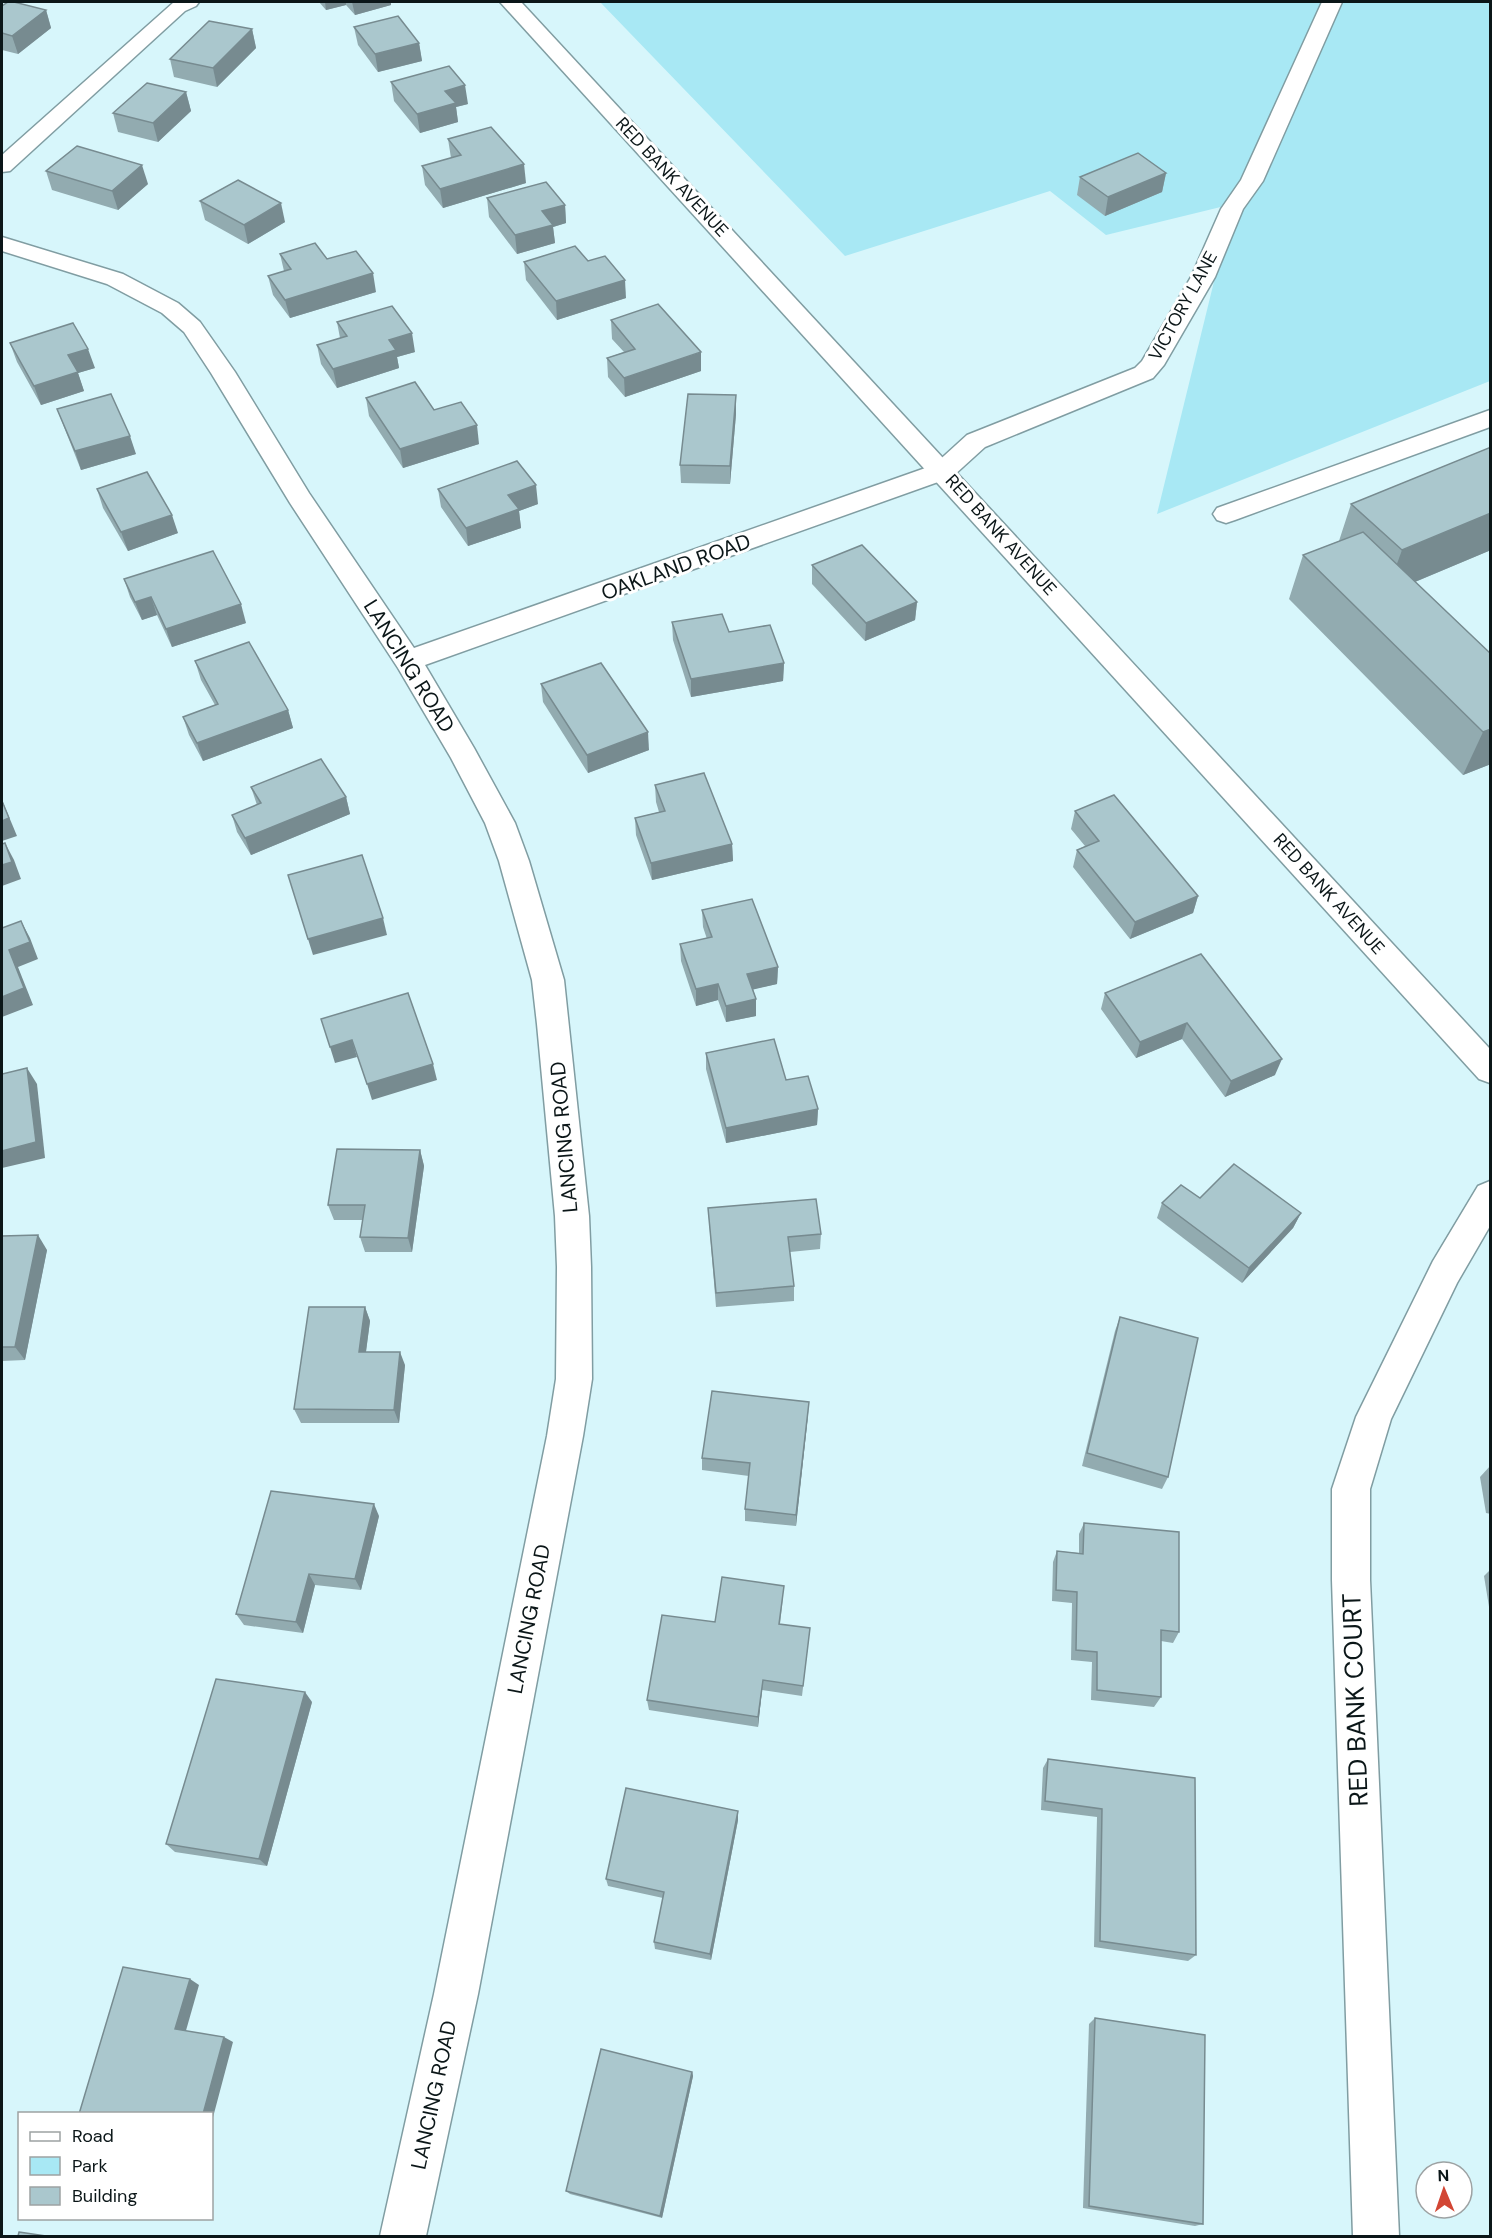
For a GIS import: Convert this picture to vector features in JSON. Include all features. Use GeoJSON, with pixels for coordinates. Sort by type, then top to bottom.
{"type":"FeatureCollection","features":[{"type":"Feature","properties":{"kind":"street"},"geometry":{"type":"LineString","coordinates":[[2,166],[178,7],[189,2]]}},
{"type":"Feature","properties":{"kind":"street","name":"RED BANK AVENUE"},"geometry":{"type":"LineString","coordinates":[[510,2],[1491,1070]]}},
{"type":"Feature","properties":{"kind":"street","name":"VICTORY LANE"},"geometry":{"type":"LineString","coordinates":[[943,471],[976,441],[1133,379],[1152,365],[1203,277],[1232,209],[1252,181],[1332,2]]}},
{"type":"Feature","properties":{"kind":"street","name":"LANCING ROAD"},"geometry":{"type":"LineString","coordinates":[[2,244],[115,279],[170,308],[192,327],[223,372],[299,497],[408,662],[464,755],[500,823],[514,861],[548,980],[572,1216],[574,1379],[566,1436],[456,1994],[403,2236]]}},
{"type":"Feature","properties":{"kind":"street"},"geometry":{"type":"LineString","coordinates":[[1226,514],[1491,418]]}},
{"type":"Feature","properties":{"kind":"street","name":"OAKLAND ROAD"},"geometry":{"type":"LineString","coordinates":[[408,662],[943,471]]}},
{"type":"Feature","properties":{"kind":"street","name":"RED BANK COURT"},"geometry":{"type":"LineString","coordinates":[[1376,2236],[1351,1580],[1351,1489],[1374,1417],[1444,1272],[1491,1196]]}},
{"type":"Feature","properties":{"kind":"green space"},"geometry":{"type":"Polygon","coordinates":[[[600,2],[1490,2],[1490,381],[1157,514],[1233,204],[1106,235],[1050,191],[845,256],[600,2]]]}},
{"type":"Feature","properties":{"kind":"building"},"geometry":{"type":"Polygon","coordinates":[[[8,2],[46,10],[12,36],[2,33],[2,6],[8,2]]]}},
{"type":"Feature","properties":{"kind":"building"},"geometry":{"type":"Polygon","coordinates":[[[398,16],[419,43],[375,54],[354,27],[398,16]]]}},
{"type":"Feature","properties":{"kind":"building"},"geometry":{"type":"Polygon","coordinates":[[[209,21],[252,29],[213,68],[170,59],[209,21]]]}},
{"type":"Feature","properties":{"kind":"building"},"geometry":{"type":"Polygon","coordinates":[[[449,66],[465,85],[445,91],[456,103],[417,114],[391,82],[449,66]]]}},
{"type":"Feature","properties":{"kind":"building"},"geometry":{"type":"Polygon","coordinates":[[[147,83],[186,92],[153,123],[113,113],[147,83]]]}},
{"type":"Feature","properties":{"kind":"building"},"geometry":{"type":"Polygon","coordinates":[[[491,127],[524,164],[440,189],[422,166],[461,155],[448,139],[491,127]]]}},
{"type":"Feature","properties":{"kind":"building"},"geometry":{"type":"Polygon","coordinates":[[[77,146],[142,165],[112,191],[46,171],[77,146]]]}},
{"type":"Feature","properties":{"kind":"building"},"geometry":{"type":"Polygon","coordinates":[[[1138,153],[1166,173],[1108,197],[1080,177],[1138,153]]]}},
{"type":"Feature","properties":{"kind":"building"},"geometry":{"type":"Polygon","coordinates":[[[238,180],[281,203],[244,225],[200,201],[238,180]]]}},
{"type":"Feature","properties":{"kind":"building"},"geometry":{"type":"Polygon","coordinates":[[[546,182],[565,205],[542,211],[553,225],[515,235],[487,198],[546,182]]]}},
{"type":"Feature","properties":{"kind":"building"},"geometry":{"type":"Polygon","coordinates":[[[315,243],[327,259],[356,251],[373,273],[285,300],[268,276],[291,269],[280,254],[315,243]]]}},
{"type":"Feature","properties":{"kind":"building"},"geometry":{"type":"Polygon","coordinates":[[[575,246],[588,261],[605,256],[625,280],[556,301],[524,262],[575,246]]]}},
{"type":"Feature","properties":{"kind":"building"},"geometry":{"type":"Polygon","coordinates":[[[658,304],[701,352],[624,378],[607,358],[635,349],[611,320],[658,304]]]}},
{"type":"Feature","properties":{"kind":"building"},"geometry":{"type":"Polygon","coordinates":[[[392,306],[412,333],[389,340],[396,350],[333,369],[317,345],[347,336],[337,322],[392,306]]]}},
{"type":"Feature","properties":{"kind":"building"},"geometry":{"type":"Polygon","coordinates":[[[73,323],[88,349],[68,355],[78,372],[34,386],[10,343],[73,323]]]}},
{"type":"Feature","properties":{"kind":"building"},"geometry":{"type":"Polygon","coordinates":[[[415,382],[434,410],[461,402],[477,425],[400,449],[366,398],[415,382]]]}},
{"type":"Feature","properties":{"kind":"building"},"geometry":{"type":"Polygon","coordinates":[[[111,394],[130,436],[75,451],[57,409],[111,394]]]}},
{"type":"Feature","properties":{"kind":"building"},"geometry":{"type":"Polygon","coordinates":[[[688,394],[736,395],[730,466],[680,465],[688,394]]]}},
{"type":"Feature","properties":{"kind":"building"},"geometry":{"type":"Polygon","coordinates":[[[1491,447],[1491,513],[1402,550],[1351,504],[1491,447]]]}},
{"type":"Feature","properties":{"kind":"building"},"geometry":{"type":"Polygon","coordinates":[[[517,461],[536,485],[508,495],[519,509],[466,528],[438,489],[517,461]]]}},
{"type":"Feature","properties":{"kind":"building"},"geometry":{"type":"Polygon","coordinates":[[[147,472],[172,515],[121,532],[97,489],[147,472]]]}},
{"type":"Feature","properties":{"kind":"building"},"geometry":{"type":"Polygon","coordinates":[[[1363,532],[1491,654],[1491,729],[1483,732],[1303,555],[1363,532]]]}},
{"type":"Feature","properties":{"kind":"building"},"geometry":{"type":"Polygon","coordinates":[[[862,545],[917,602],[866,623],[812,565],[862,545]]]}},
{"type":"Feature","properties":{"kind":"building"},"geometry":{"type":"Polygon","coordinates":[[[213,551],[241,604],[166,629],[151,597],[135,602],[124,579],[213,551]]]}},
{"type":"Feature","properties":{"kind":"building"},"geometry":{"type":"Polygon","coordinates":[[[722,614],[729,632],[770,625],[784,663],[691,679],[672,622],[722,614]]]}},
{"type":"Feature","properties":{"kind":"building"},"geometry":{"type":"Polygon","coordinates":[[[249,642],[288,710],[197,743],[183,717],[218,704],[195,661],[249,642]]]}},
{"type":"Feature","properties":{"kind":"building"},"geometry":{"type":"Polygon","coordinates":[[[601,663],[648,732],[587,755],[541,684],[601,663]]]}},
{"type":"Feature","properties":{"kind":"building"},"geometry":{"type":"Polygon","coordinates":[[[321,759],[346,797],[245,838],[232,815],[261,803],[251,787],[321,759]]]}},
{"type":"Feature","properties":{"kind":"building"},"geometry":{"type":"Polygon","coordinates":[[[704,773],[732,844],[651,863],[635,818],[665,811],[655,785],[704,773]]]}},
{"type":"Feature","properties":{"kind":"building"},"geometry":{"type":"Polygon","coordinates":[[[1114,795],[1198,896],[1135,922],[1077,850],[1099,841],[1075,811],[1114,795]]]}},
{"type":"Feature","properties":{"kind":"building"},"geometry":{"type":"Polygon","coordinates":[[[2,801],[9,818],[2,821],[2,801]]]}},
{"type":"Feature","properties":{"kind":"building"},"geometry":{"type":"Polygon","coordinates":[[[5,843],[12,862],[2,865],[2,844],[5,843]]]}},
{"type":"Feature","properties":{"kind":"building"},"geometry":{"type":"Polygon","coordinates":[[[362,855],[383,918],[308,939],[288,875],[362,855]]]}},
{"type":"Feature","properties":{"kind":"building"},"geometry":{"type":"Polygon","coordinates":[[[752,899],[778,967],[747,974],[756,999],[726,1006],[718,984],[696,989],[680,944],[712,937],[702,910],[752,899]]]}},
{"type":"Feature","properties":{"kind":"building"},"geometry":{"type":"Polygon","coordinates":[[[21,921],[30,942],[9,950],[24,988],[2,997],[2,928],[21,921]]]}},
{"type":"Feature","properties":{"kind":"building"},"geometry":{"type":"Polygon","coordinates":[[[1201,954],[1282,1059],[1231,1081],[1187,1023],[1140,1042],[1105,993],[1201,954]]]}},
{"type":"Feature","properties":{"kind":"building"},"geometry":{"type":"Polygon","coordinates":[[[408,993],[433,1064],[367,1084],[352,1040],[330,1047],[321,1019],[408,993]]]}},
{"type":"Feature","properties":{"kind":"building"},"geometry":{"type":"Polygon","coordinates":[[[774,1039],[786,1080],[808,1076],[818,1109],[726,1128],[706,1053],[774,1039]]]}},
{"type":"Feature","properties":{"kind":"building"},"geometry":{"type":"Polygon","coordinates":[[[27,1068],[36,1142],[2,1151],[2,1074],[27,1068]]]}},
{"type":"Feature","properties":{"kind":"building"},"geometry":{"type":"Polygon","coordinates":[[[337,1149],[420,1150],[408,1238],[360,1237],[365,1205],[328,1205],[337,1149]]]}},
{"type":"Feature","properties":{"kind":"building"},"geometry":{"type":"Polygon","coordinates":[[[1234,1164],[1301,1213],[1249,1268],[1162,1203],[1181,1185],[1200,1198],[1234,1164]]]}},
{"type":"Feature","properties":{"kind":"building"},"geometry":{"type":"Polygon","coordinates":[[[816,1199],[821,1234],[788,1237],[794,1286],[716,1293],[708,1208],[816,1199]]]}},
{"type":"Feature","properties":{"kind":"building"},"geometry":{"type":"Polygon","coordinates":[[[38,1235],[15,1347],[2,1347],[2,1236],[38,1235]]]}},
{"type":"Feature","properties":{"kind":"building"},"geometry":{"type":"Polygon","coordinates":[[[309,1307],[365,1307],[359,1352],[400,1352],[394,1410],[294,1409],[309,1307]]]}},
{"type":"Feature","properties":{"kind":"building"},"geometry":{"type":"Polygon","coordinates":[[[1120,1317],[1198,1338],[1168,1477],[1087,1453],[1120,1317]]]}},
{"type":"Feature","properties":{"kind":"building"},"geometry":{"type":"Polygon","coordinates":[[[712,1391],[809,1402],[796,1515],[745,1509],[750,1463],[702,1458],[712,1391]]]}},
{"type":"Feature","properties":{"kind":"building"},"geometry":{"type":"Polygon","coordinates":[[[271,1491],[374,1504],[355,1579],[309,1574],[296,1622],[236,1614],[271,1491]]]}},
{"type":"Feature","properties":{"kind":"building"},"geometry":{"type":"Polygon","coordinates":[[[1084,1523],[1179,1532],[1179,1632],[1161,1630],[1161,1697],[1097,1690],[1097,1652],[1076,1650],[1077,1592],[1056,1590],[1057,1551],[1083,1554],[1084,1523]]]}},
{"type":"Feature","properties":{"kind":"building"},"geometry":{"type":"Polygon","coordinates":[[[722,1577],[784,1586],[779,1624],[810,1628],[803,1686],[763,1680],[758,1717],[647,1700],[662,1615],[715,1622],[722,1577]]]}},
{"type":"Feature","properties":{"kind":"building"},"geometry":{"type":"Polygon","coordinates":[[[216,1679],[305,1692],[259,1859],[166,1844],[216,1679]]]}},
{"type":"Feature","properties":{"kind":"building"},"geometry":{"type":"Polygon","coordinates":[[[1048,1759],[1195,1778],[1196,1955],[1100,1941],[1102,1809],[1045,1801],[1048,1759]]]}},
{"type":"Feature","properties":{"kind":"building"},"geometry":{"type":"Polygon","coordinates":[[[626,1788],[738,1811],[710,1954],[654,1942],[664,1892],[606,1879],[626,1788]]]}},
{"type":"Feature","properties":{"kind":"building"},"geometry":{"type":"Polygon","coordinates":[[[123,1967],[190,1979],[175,2029],[224,2037],[204,2112],[80,2112],[123,1967]]]}},
{"type":"Feature","properties":{"kind":"building"},"geometry":{"type":"Polygon","coordinates":[[[1095,2018],[1205,2035],[1203,2224],[1089,2206],[1095,2018]]]}},
{"type":"Feature","properties":{"kind":"building"},"geometry":{"type":"Polygon","coordinates":[[[601,2049],[692,2072],[660,2216],[566,2191],[601,2049]]]}},
{"type":"Feature","properties":{"kind":"building"},"geometry":{"type":"Polygon","coordinates":[[[19,2232],[46,2236],[18,2236],[19,2232]]]}}]}
